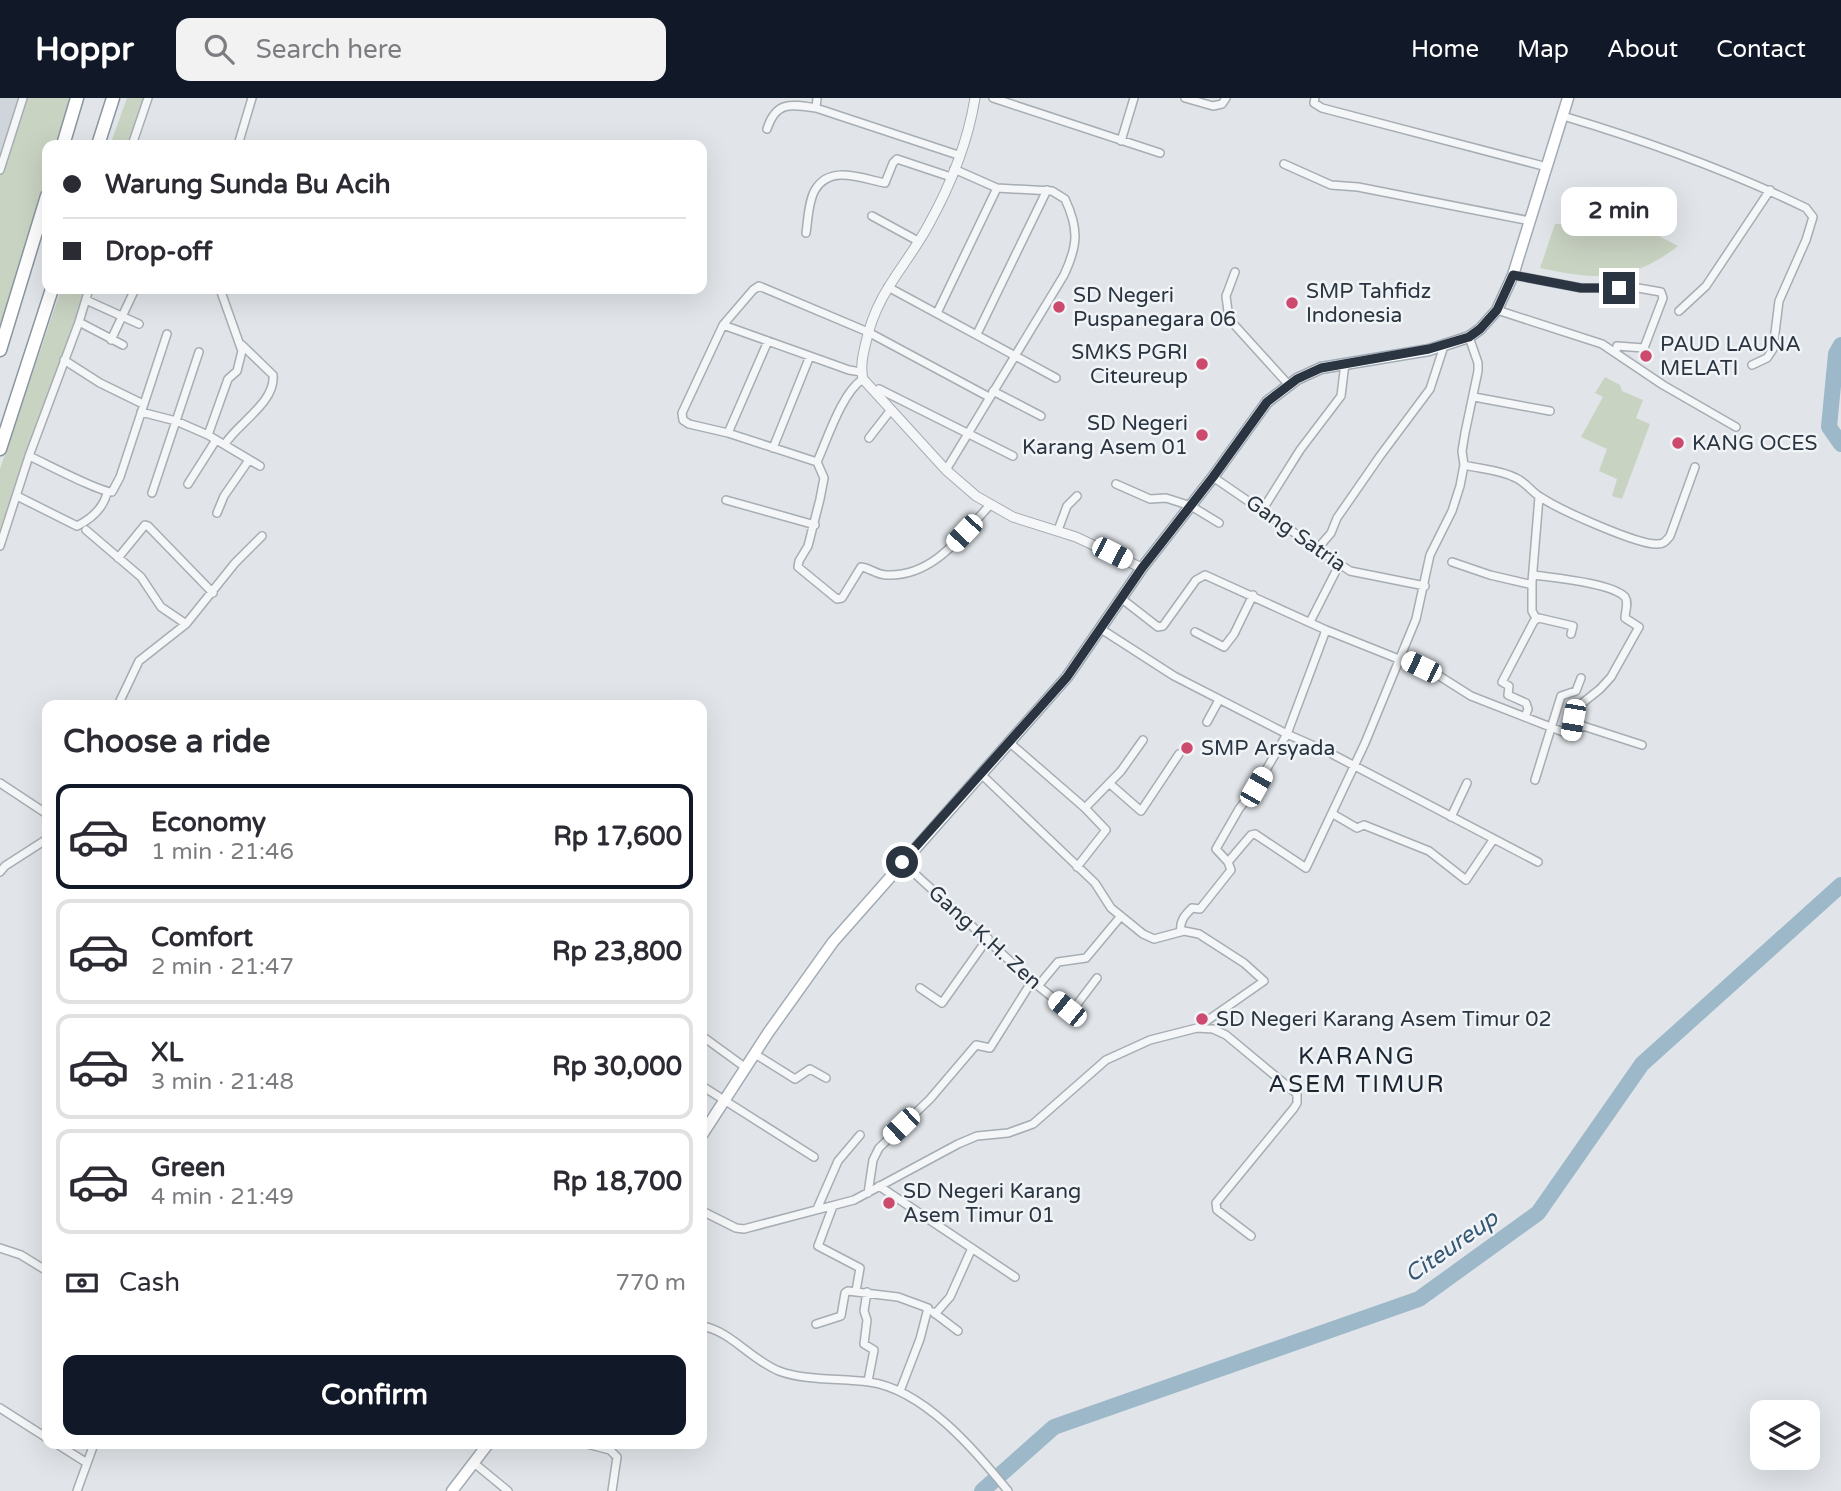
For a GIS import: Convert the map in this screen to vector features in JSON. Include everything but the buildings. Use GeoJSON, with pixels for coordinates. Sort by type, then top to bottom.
{"type":"FeatureCollection","features":[{"type":"Feature","properties":{"kind":"highway"},"geometry":{"type":"LineString","coordinates":[[64,140],[77,98]]}},
{"type":"Feature","properties":{"kind":"highway"},"geometry":{"type":"LineString","coordinates":[[100,140],[113,98]]}},
{"type":"Feature","properties":{"kind":"highway"},"geometry":{"type":"LineString","coordinates":[[0,351],[42,212]]}},
{"type":"Feature","properties":{"kind":"highway"},"geometry":{"type":"LineString","coordinates":[[0,449],[50,294]]}},
{"type":"Feature","properties":{"kind":"main road"},"geometry":{"type":"LineString","coordinates":[[707,1127],[832,943],[1067,677],[1142,568],[1213,477],[1258,413],[1288,384],[1306,374],[1345,363],[1444,346],[1469,337],[1497,310],[1513,275],[1569,98]]}},
{"type":"Feature","properties":{"kind":"main road"},"geometry":{"type":"LineString","coordinates":[[452,1491],[484,1449]]}},
{"type":"Feature","properties":{"kind":"street"},"geometry":{"type":"LineString","coordinates":[[0,170],[23,98]]}},
{"type":"Feature","properties":{"kind":"street"},"geometry":{"type":"LineString","coordinates":[[134,140],[148,98]]}},
{"type":"Feature","properties":{"kind":"street"},"geometry":{"type":"LineString","coordinates":[[239,140],[252,98]]}},
{"type":"Feature","properties":{"kind":"street"},"geometry":{"type":"LineString","coordinates":[[816,108],[817,98]]}},
{"type":"Feature","properties":{"kind":"street"},"geometry":{"type":"LineString","coordinates":[[817,463],[845,399],[862,376],[868,332],[877,305],[934,214],[952,173],[975,98]]}},
{"type":"Feature","properties":{"kind":"street"},"geometry":{"type":"LineString","coordinates":[[993,98],[1160,153]]}},
{"type":"Feature","properties":{"kind":"street"},"geometry":{"type":"LineString","coordinates":[[1121,141],[1134,98]]}},
{"type":"Feature","properties":{"kind":"street"},"geometry":{"type":"LineString","coordinates":[[1185,98],[1213,106],[1222,104],[1226,98]]}},
{"type":"Feature","properties":{"kind":"street"},"geometry":{"type":"LineString","coordinates":[[1315,98],[1317,106],[1322,108],[1547,167]]}},
{"type":"Feature","properties":{"kind":"street"},"geometry":{"type":"LineString","coordinates":[[767,129],[773,114],[784,107],[794,105],[816,108],[958,155]]}},
{"type":"Feature","properties":{"kind":"street"},"geometry":{"type":"LineString","coordinates":[[1563,116],[1677,152],[1770,190],[1806,208],[1813,217],[1806,240],[1779,301],[1773,349],[1767,358],[1752,365]]}},
{"type":"Feature","properties":{"kind":"street"},"geometry":{"type":"LineString","coordinates":[[806,233],[814,191],[820,184],[835,176],[849,174],[885,183],[897,159],[997,188],[1047,190],[1060,194],[1068,205],[1077,237],[1074,254],[1038,322],[1015,355],[946,470]]}},
{"type":"Feature","properties":{"kind":"street"},"geometry":{"type":"LineString","coordinates":[[1284,164],[1331,185],[1358,187],[1530,221]]}},
{"type":"Feature","properties":{"kind":"street"},"geometry":{"type":"LineString","coordinates":[[937,313],[997,188]]}},
{"type":"Feature","properties":{"kind":"street"},"geometry":{"type":"LineString","coordinates":[[977,334],[1047,190]]}},
{"type":"Feature","properties":{"kind":"street"},"geometry":{"type":"LineString","coordinates":[[1679,311],[1706,286],[1770,190]]}},
{"type":"Feature","properties":{"kind":"street"},"geometry":{"type":"LineString","coordinates":[[872,216],[918,241]]}},
{"type":"Feature","properties":{"kind":"street"},"geometry":{"type":"LineString","coordinates":[[1235,272],[1226,296],[1229,318],[1288,384]]}},
{"type":"Feature","properties":{"kind":"street"},"geometry":{"type":"LineString","coordinates":[[1513,275],[1581,288],[1661,292],[1663,298],[1644,348],[1622,345],[1617,346],[1616,352]]}},
{"type":"Feature","properties":{"kind":"street"},"geometry":{"type":"LineString","coordinates":[[990,505],[952,546],[930,564],[902,575],[882,575],[861,567],[839,599],[835,598],[798,567],[815,525],[824,478],[817,463],[728,433],[689,424],[683,420],[682,413],[723,325],[752,290],[759,286],[868,332],[1041,416]]}},
{"type":"Feature","properties":{"kind":"street"},"geometry":{"type":"LineString","coordinates":[[888,287],[1056,378]]}},
{"type":"Feature","properties":{"kind":"street"},"geometry":{"type":"LineString","coordinates":[[0,546],[29,456],[88,294]]}},
{"type":"Feature","properties":{"kind":"street"},"geometry":{"type":"LineString","coordinates":[[111,340],[133,294]]}},
{"type":"Feature","properties":{"kind":"street"},"geometry":{"type":"LineString","coordinates":[[208,435],[227,383],[240,363],[241,344],[222,294]]}},
{"type":"Feature","properties":{"kind":"street"},"geometry":{"type":"LineString","coordinates":[[86,300],[139,324]]}},
{"type":"Feature","properties":{"kind":"street"},"geometry":{"type":"LineString","coordinates":[[1497,310],[1602,344],[1663,385],[1736,427]]}},
{"type":"Feature","properties":{"kind":"street"},"geometry":{"type":"LineString","coordinates":[[79,322],[123,345]]}},
{"type":"Feature","properties":{"kind":"street"},"geometry":{"type":"LineString","coordinates":[[723,325],[862,376],[890,411],[946,470],[990,505],[1013,517],[1058,530],[1142,568]]}},
{"type":"Feature","properties":{"kind":"street"},"geometry":{"type":"LineString","coordinates":[[29,456],[107,493],[116,488],[167,334]]}},
{"type":"Feature","properties":{"kind":"street"},"geometry":{"type":"LineString","coordinates":[[1228,862],[1251,835],[1255,834],[1306,868],[1333,814],[1401,659],[1416,619],[1430,555],[1452,510],[1464,466],[1462,450],[1474,397],[1478,363],[1469,337]]}},
{"type":"Feature","properties":{"kind":"street"},"geometry":{"type":"LineString","coordinates":[[728,433],[768,341]]}},
{"type":"Feature","properties":{"kind":"street"},"geometry":{"type":"LineString","coordinates":[[225,444],[258,408],[274,380],[273,375],[241,344]]}},
{"type":"Feature","properties":{"kind":"street"},"geometry":{"type":"LineString","coordinates":[[1318,548],[1331,533],[1337,518],[1380,456],[1430,389],[1444,346]]}},
{"type":"Feature","properties":{"kind":"street"},"geometry":{"type":"LineString","coordinates":[[152,493],[199,352]]}},
{"type":"Feature","properties":{"kind":"street"},"geometry":{"type":"LineString","coordinates":[[773,448],[810,356]]}},
{"type":"Feature","properties":{"kind":"street"},"geometry":{"type":"LineString","coordinates":[[64,360],[142,408],[208,435],[261,466]]}},
{"type":"Feature","properties":{"kind":"street"},"geometry":{"type":"LineString","coordinates":[[1263,509],[1300,450],[1341,396],[1345,363]]}},
{"type":"Feature","properties":{"kind":"street"},"geometry":{"type":"LineString","coordinates":[[879,389],[1013,456]]}},
{"type":"Feature","properties":{"kind":"street"},"geometry":{"type":"LineString","coordinates":[[1474,397],[1550,411]]}},
{"type":"Feature","properties":{"kind":"street"},"geometry":{"type":"LineString","coordinates":[[869,438],[890,411]]}},
{"type":"Feature","properties":{"kind":"street"},"geometry":{"type":"LineString","coordinates":[[188,484],[216,440]]}},
{"type":"Feature","properties":{"kind":"street"},"geometry":{"type":"LineString","coordinates":[[217,513],[224,496],[249,460]]}},
{"type":"Feature","properties":{"kind":"street"},"geometry":{"type":"LineString","coordinates":[[1464,466],[1509,475],[1525,484],[1539,497],[1604,527],[1640,541],[1659,544],[1670,536],[1695,467]]}},
{"type":"Feature","properties":{"kind":"street","name":"Gang Satria"},"geometry":{"type":"LineString","coordinates":[[1213,477],[1350,571],[1425,586]]}},
{"type":"Feature","properties":{"kind":"street"},"geometry":{"type":"LineString","coordinates":[[1116,484],[1150,499],[1166,498],[1191,506],[1220,523]]}},
{"type":"Feature","properties":{"kind":"street"},"geometry":{"type":"LineString","coordinates":[[17,496],[77,526],[99,510],[107,493]]}},
{"type":"Feature","properties":{"kind":"street"},"geometry":{"type":"LineString","coordinates":[[1058,530],[1067,506],[1077,496]]}},
{"type":"Feature","properties":{"kind":"street"},"geometry":{"type":"LineString","coordinates":[[1539,497],[1532,611],[1536,618],[1573,626],[1571,634]]}},
{"type":"Feature","properties":{"kind":"street"},"geometry":{"type":"LineString","coordinates":[[726,500],[815,525]]}},
{"type":"Feature","properties":{"kind":"street"},"geometry":{"type":"LineString","coordinates":[[118,558],[145,526],[148,526],[213,593]]}},
{"type":"Feature","properties":{"kind":"street"},"geometry":{"type":"LineString","coordinates":[[86,530],[141,577],[161,607],[186,624]]}},
{"type":"Feature","properties":{"kind":"street"},"geometry":{"type":"LineString","coordinates":[[120,700],[139,662],[186,624],[235,563],[262,536]]}},
{"type":"Feature","properties":{"kind":"street"},"geometry":{"type":"LineString","coordinates":[[1452,562],[1529,584],[1533,578]]}},
{"type":"Feature","properties":{"kind":"street"},"geometry":{"type":"LineString","coordinates":[[1310,622],[1339,565]]}},
{"type":"Feature","properties":{"kind":"street"},"geometry":{"type":"LineString","coordinates":[[1122,599],[1158,627],[1163,626],[1200,576],[1205,575],[1326,630],[1441,677],[1471,696],[1571,735]]}},
{"type":"Feature","properties":{"kind":"street"},"geometry":{"type":"LineString","coordinates":[[1533,578],[1608,588],[1623,595],[1627,601],[1625,618],[1639,627],[1611,677],[1575,709],[1571,735]]}},
{"type":"Feature","properties":{"kind":"street"},"geometry":{"type":"LineString","coordinates":[[1195,632],[1224,646],[1234,634],[1253,595]]}},
{"type":"Feature","properties":{"kind":"street"},"geometry":{"type":"LineString","coordinates":[[1525,717],[1527,704],[1508,695],[1509,687],[1502,682],[1536,618]]}},
{"type":"Feature","properties":{"kind":"street"},"geometry":{"type":"LineString","coordinates":[[1101,629],[1174,676],[1287,734],[1303,739],[1538,862]]}},
{"type":"Feature","properties":{"kind":"street"},"geometry":{"type":"LineString","coordinates":[[1181,932],[1185,915],[1192,908],[1200,909],[1231,870],[1228,862],[1216,849],[1287,734],[1326,630]]}},
{"type":"Feature","properties":{"kind":"street"},"geometry":{"type":"LineString","coordinates":[[1535,780],[1553,729],[1561,696],[1576,691],[1581,678]]}},
{"type":"Feature","properties":{"kind":"street"},"geometry":{"type":"LineString","coordinates":[[1207,722],[1219,699]]}},
{"type":"Feature","properties":{"kind":"street"},"geometry":{"type":"LineString","coordinates":[[1571,735],[1583,726],[1642,745]]}},
{"type":"Feature","properties":{"kind":"street"},"geometry":{"type":"LineString","coordinates":[[1085,808],[1121,771],[1143,740]]}},
{"type":"Feature","properties":{"kind":"street"},"geometry":{"type":"LineString","coordinates":[[1009,742],[1085,808],[1106,830],[1077,867]]}},
{"type":"Feature","properties":{"kind":"street"},"geometry":{"type":"LineString","coordinates":[[1109,783],[1141,811],[1178,754]]}},
{"type":"Feature","properties":{"kind":"street"},"geometry":{"type":"LineString","coordinates":[[981,774],[1095,883],[1108,904],[1150,938],[1158,939],[1181,932],[1203,935],[1244,963],[1264,981],[1197,1028]]}},
{"type":"Feature","properties":{"kind":"street"},"geometry":{"type":"LineString","coordinates":[[0,783],[42,811]]}},
{"type":"Feature","properties":{"kind":"street"},"geometry":{"type":"LineString","coordinates":[[1451,817],[1467,783]]}},
{"type":"Feature","properties":{"kind":"street"},"geometry":{"type":"LineString","coordinates":[[1333,814],[1357,828],[1364,825],[1429,851],[1467,880],[1493,840]]}},
{"type":"Feature","properties":{"kind":"street"},"geometry":{"type":"LineString","coordinates":[[0,872],[42,842]]}},
{"type":"Feature","properties":{"kind":"street","name":"Gang K.H. Zen"},"geometry":{"type":"LineString","coordinates":[[902,862],[1035,983],[1070,1010],[1097,978]]}},
{"type":"Feature","properties":{"kind":"street"},"geometry":{"type":"LineString","coordinates":[[868,1193],[873,1160],[879,1148],[930,1099],[976,1045],[990,1048],[1035,983],[1058,962],[1086,958],[1121,916]]}},
{"type":"Feature","properties":{"kind":"street"},"geometry":{"type":"LineString","coordinates":[[920,988],[942,1003],[988,938]]}},
{"type":"Feature","properties":{"kind":"street"},"geometry":{"type":"LineString","coordinates":[[707,1214],[736,1228],[744,1229],[849,1202],[977,1136],[1013,1132],[1032,1124],[1106,1060],[1150,1040],[1197,1028],[1213,1029],[1226,1035],[1297,1094],[1294,1108],[1216,1203],[1217,1210],[1251,1236]]}},
{"type":"Feature","properties":{"kind":"street"},"geometry":{"type":"LineString","coordinates":[[707,1040],[746,1068]]}},
{"type":"Feature","properties":{"kind":"street"},"geometry":{"type":"LineString","coordinates":[[755,1054],[795,1079],[810,1069],[826,1078]]}},
{"type":"Feature","properties":{"kind":"street"},"geometry":{"type":"LineString","coordinates":[[707,1089],[814,1157]]}},
{"type":"Feature","properties":{"kind":"street"},"geometry":{"type":"LineString","coordinates":[[817,1209],[838,1161],[860,1135]]}},
{"type":"Feature","properties":{"kind":"street"},"geometry":{"type":"LineString","coordinates":[[879,1186],[1015,1277]]}},
{"type":"Feature","properties":{"kind":"street"},"geometry":{"type":"LineString","coordinates":[[833,1206],[818,1247],[860,1268],[856,1291]]}},
{"type":"Feature","properties":{"kind":"street"},"geometry":{"type":"LineString","coordinates":[[0,1248],[21,1255],[42,1268]]}},
{"type":"Feature","properties":{"kind":"street"},"geometry":{"type":"LineString","coordinates":[[935,1314],[950,1297],[972,1248]]}},
{"type":"Feature","properties":{"kind":"street"},"geometry":{"type":"LineString","coordinates":[[816,1324],[841,1316],[845,1293],[856,1291],[898,1297],[928,1308],[958,1331]]}},
{"type":"Feature","properties":{"kind":"street"},"geometry":{"type":"LineString","coordinates":[[867,1292],[864,1344],[874,1350],[867,1381]]}},
{"type":"Feature","properties":{"kind":"street"},"geometry":{"type":"LineString","coordinates":[[900,1391],[920,1339],[928,1308]]}},
{"type":"Feature","properties":{"kind":"street"},"geometry":{"type":"LineString","coordinates":[[707,1327],[719,1331],[750,1355],[785,1373],[867,1381],[885,1384],[900,1391],[962,1437],[1008,1491]]}},
{"type":"Feature","properties":{"kind":"street"},"geometry":{"type":"LineString","coordinates":[[0,1408],[42,1435]]}},
{"type":"Feature","properties":{"kind":"street"},"geometry":{"type":"LineString","coordinates":[[65,1449],[87,1463]]}},
{"type":"Feature","properties":{"kind":"street"},"geometry":{"type":"LineString","coordinates":[[77,1491],[92,1449]]}},
{"type":"Feature","properties":{"kind":"street"},"geometry":{"type":"LineString","coordinates":[[606,1449],[617,1457],[612,1491]]}},
{"type":"Feature","properties":{"kind":"street"},"geometry":{"type":"LineString","coordinates":[[474,1462],[508,1491]]}},
{"type":"Feature","properties":{"kind":"shaded area"},"geometry":{"type":"Polygon","coordinates":[[[0,98],[25,98],[0,190],[0,98]]]}},
{"type":"Feature","properties":{"kind":"green space"},"geometry":{"type":"Polygon","coordinates":[[[24,98],[77,98],[64,140],[42,140],[42,212],[0,351],[0,171],[24,98]]]}},
{"type":"Feature","properties":{"kind":"green space"},"geometry":{"type":"Polygon","coordinates":[[[127,98],[148,98],[134,140],[112,140],[127,98]]]}},
{"type":"Feature","properties":{"kind":"green space"},"geometry":{"type":"Polygon","coordinates":[[[1555,224],[1594,224],[1651,232],[1678,246],[1644,267],[1612,275],[1579,275],[1540,268],[1555,224]]]}},
{"type":"Feature","properties":{"kind":"green space"},"geometry":{"type":"Polygon","coordinates":[[[59,294],[87,294],[0,545],[0,469],[59,294]]]}},
{"type":"Feature","properties":{"kind":"green space"},"geometry":{"type":"Polygon","coordinates":[[[1605,377],[1620,385],[1622,391],[1643,400],[1636,418],[1650,424],[1622,499],[1612,496],[1617,479],[1599,471],[1607,449],[1581,437],[1603,397],[1595,393],[1605,377]]]}},
{"type":"Feature","properties":{"kind":"waterway","name":"Citeureup"},"geometry":{"type":"LineString","coordinates":[[1841,345],[1836,354],[1829,427],[1841,444]]}},
{"type":"Feature","properties":{"kind":"waterway","name":"Citeureup"},"geometry":{"type":"LineString","coordinates":[[982,1491],[1054,1427],[1419,1299],[1538,1213],[1642,1064],[1841,885]]}},
{"type":"Feature","properties":{"kind":"place","name":"SMP Tahfidz Indonesia"},"geometry":{"type":"Point","coordinates":[1292,303]}},
{"type":"Feature","properties":{"kind":"place","name":"SD Negeri Puspanegara 06"},"geometry":{"type":"Point","coordinates":[1059,307]}},
{"type":"Feature","properties":{"kind":"place","name":"PAUD LAUNA MELATI"},"geometry":{"type":"Point","coordinates":[1646,356]}},
{"type":"Feature","properties":{"kind":"place","name":"SMKS PGRI Citeureup"},"geometry":{"type":"Point","coordinates":[1202,364]}},
{"type":"Feature","properties":{"kind":"place","name":"SD Negeri Karang Asem 01"},"geometry":{"type":"Point","coordinates":[1202,435]}},
{"type":"Feature","properties":{"kind":"place","name":"KANG OCES"},"geometry":{"type":"Point","coordinates":[1678,443]}},
{"type":"Feature","properties":{"kind":"place","name":"SMP Arsyada"},"geometry":{"type":"Point","coordinates":[1187,748]}},
{"type":"Feature","properties":{"kind":"place","name":"SD Negeri Karang Asem Timur 02"},"geometry":{"type":"Point","coordinates":[1202,1019]}},
{"type":"Feature","properties":{"kind":"place","name":"SD Negeri Karang Asem Timur 01"},"geometry":{"type":"Point","coordinates":[889,1203]}},
{"type":"Feature","properties":{"kind":"district","name":"KARANG ASEM TIMUR"},"geometry":{"type":"Point","coordinates":[1357,1070]}},
{"type":"Feature","properties":{"kind":"route"},"geometry":{"type":"LineString","coordinates":[[902,862],[1067,677],[1142,568],[1213,477],[1258,413],[1276,393],[1321,368],[1444,346],[1469,337],[1497,310],[1513,275],[1581,288],[1619,288]]}}]}
